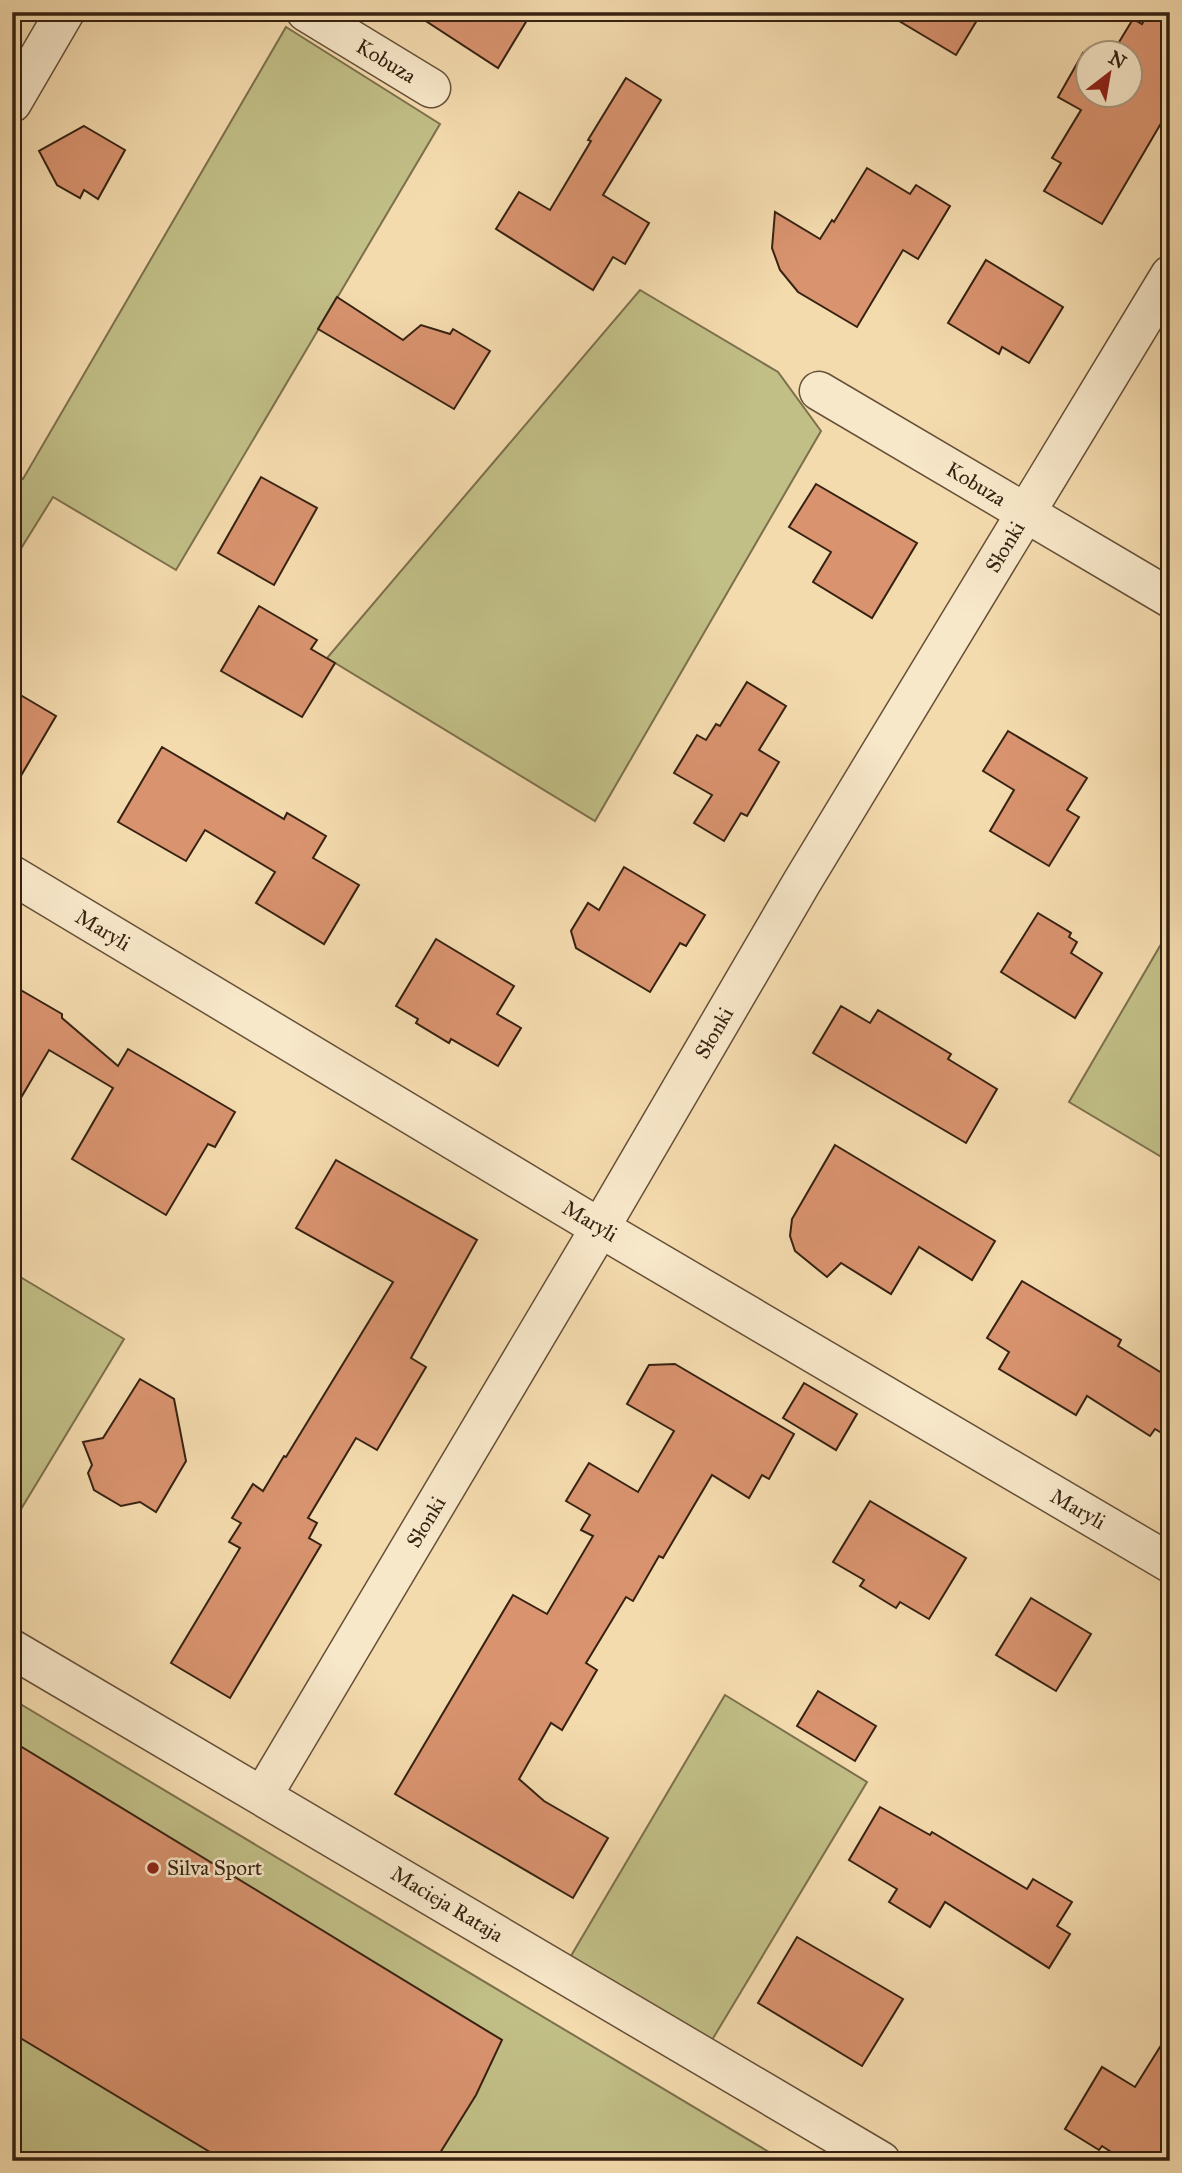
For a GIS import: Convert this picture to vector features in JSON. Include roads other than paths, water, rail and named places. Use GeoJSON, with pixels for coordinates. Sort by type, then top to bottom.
{"type":"FeatureCollection","features":[{"type":"Feature","properties":{"kind":"street"},"geometry":{"type":"LineString","coordinates":[[12,103],[65,12]]}},
{"type":"Feature","properties":{"kind":"street","name":"Kobuza"},"geometry":{"type":"LineString","coordinates":[[306,12],[431,88]]}},
{"type":"Feature","properties":{"kind":"street","name":"Słonki"},"geometry":{"type":"LineString","coordinates":[[263,1795],[802,882],[1170,275]]}},
{"type":"Feature","properties":{"kind":"street","name":"Kobuza"},"geometry":{"type":"LineString","coordinates":[[819,391],[1170,598]]}},
{"type":"Feature","properties":{"kind":"street","name":"Maryli"},"geometry":{"type":"LineString","coordinates":[[12,876],[600,1228],[1170,1563]]}},
{"type":"Feature","properties":{"kind":"street","name":"Macieja Rataja"},"geometry":{"type":"LineString","coordinates":[[12,1649],[881,2161]]}},
{"type":"Feature","properties":{"kind":"place","name":"Silva Sport"},"geometry":{"type":"Point","coordinates":[153,1868]}}]}
